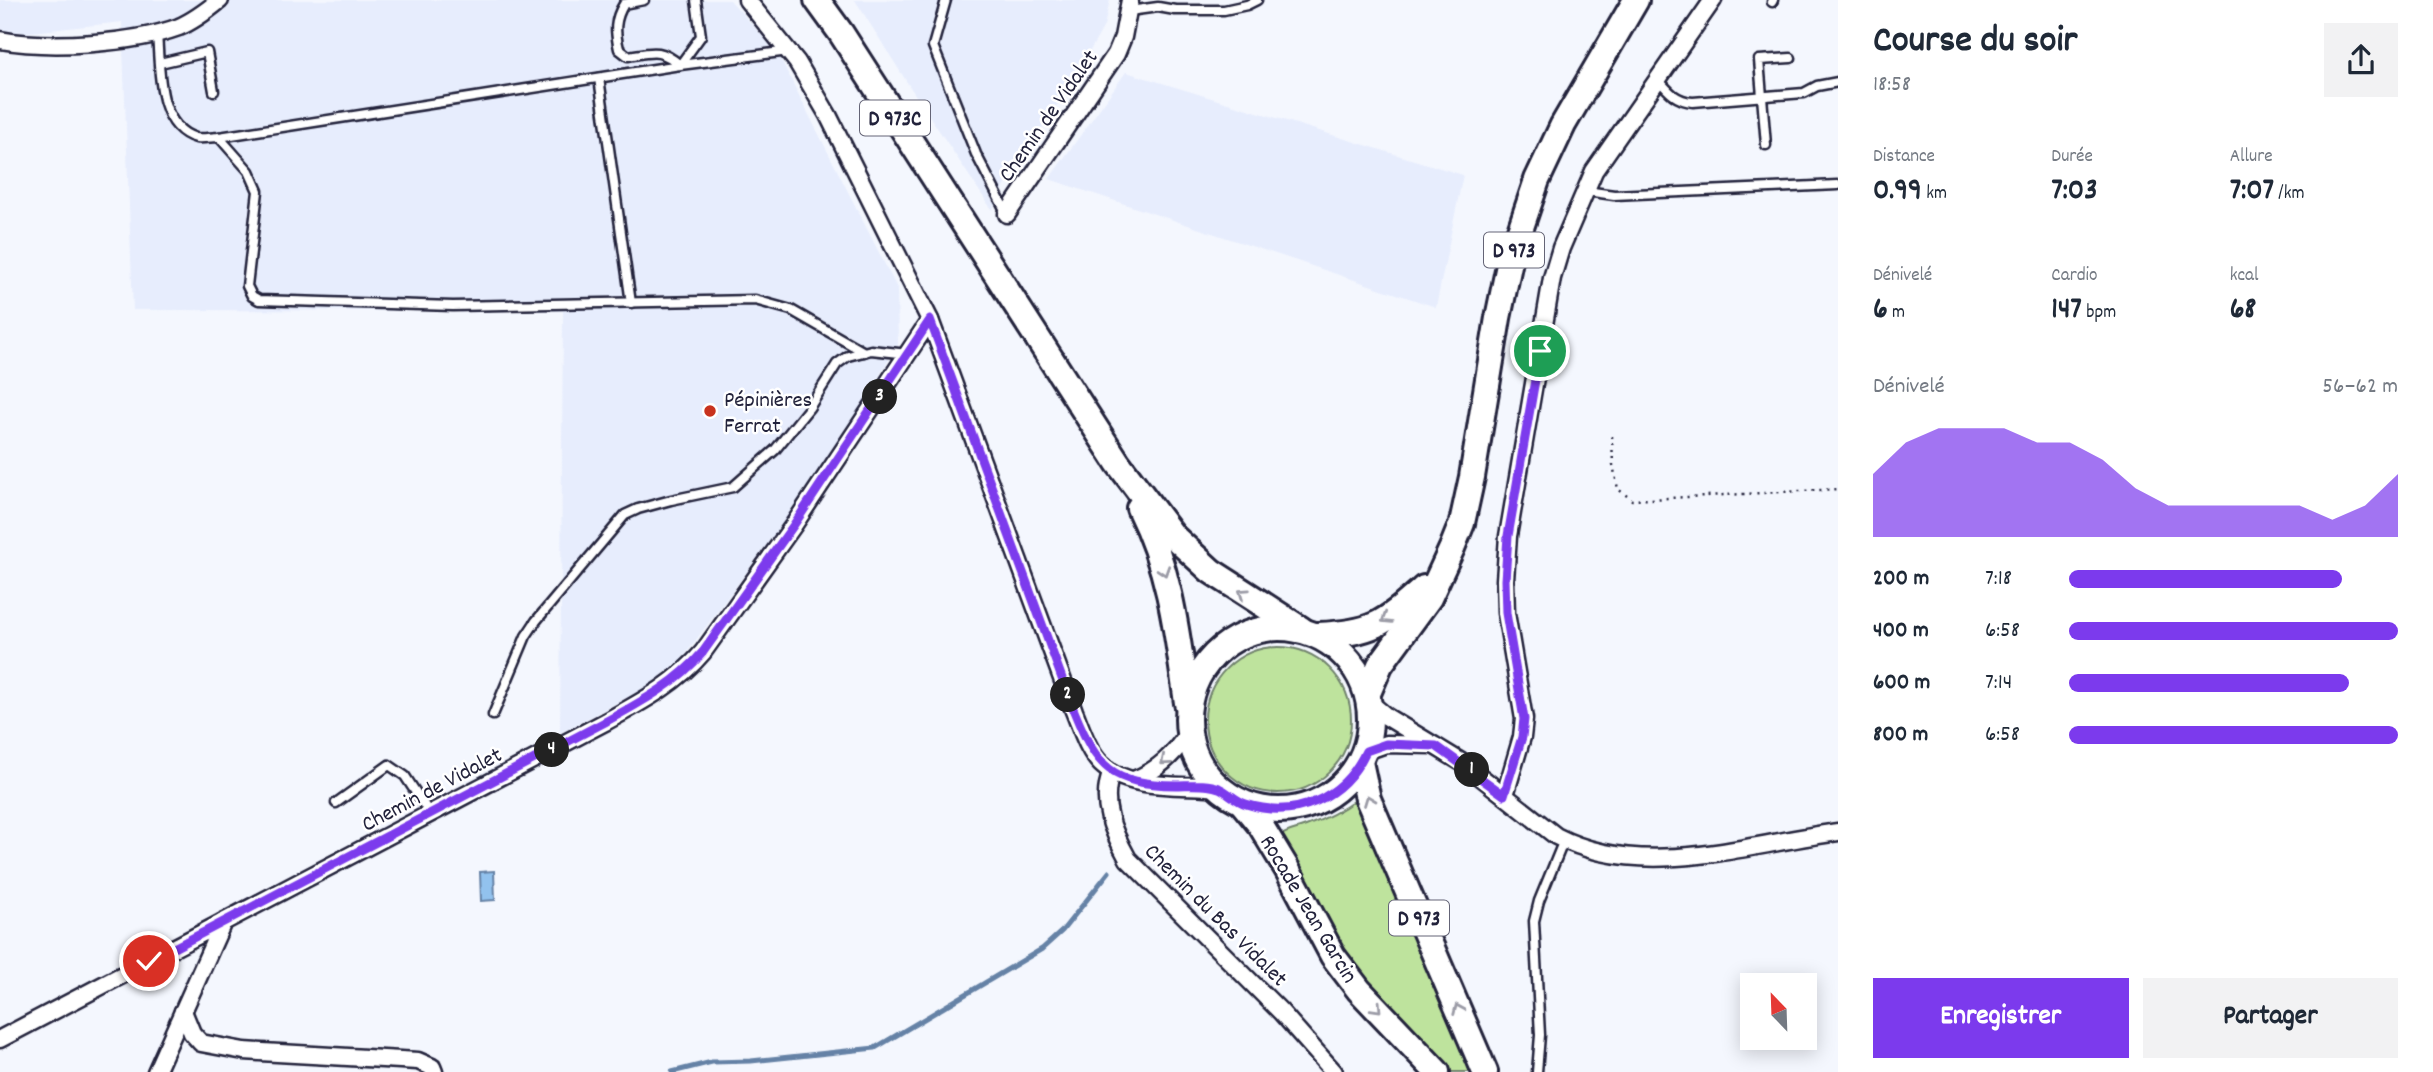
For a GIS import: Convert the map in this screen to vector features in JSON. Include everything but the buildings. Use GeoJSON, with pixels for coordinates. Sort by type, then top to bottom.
{"type":"FeatureCollection","features":[{"type":"Feature","properties":{"kind":"main road","name":"D 973C"},"geometry":{"type":"LineString","coordinates":[[817,0],[841,33],[1118,463],[1173,536],[1211,571],[1309,632]]}},
{"type":"Feature","properties":{"kind":"main road","name":"D 973"},"geometry":{"type":"LineString","coordinates":[[1369,698],[1380,666],[1429,598],[1462,523],[1510,260],[1537,180],[1563,125],[1636,0]]}},
{"type":"Feature","properties":{"kind":"main road","name":"D 973C"},"geometry":{"type":"LineString","coordinates":[[1118,463],[1151,533],[1168,585],[1188,708]]}},
{"type":"Feature","properties":{"kind":"main road","name":"D 973"},"geometry":{"type":"LineString","coordinates":[[1309,632],[1348,634],[1368,630],[1393,616],[1438,575]]}},
{"type":"Feature","properties":{"kind":"main road"},"geometry":{"type":"LineString","coordinates":[[1270,627],[1309,632],[1335,645],[1360,675],[1369,698],[1371,727],[1363,756],[1344,784],[1322,800],[1297,809],[1270,810],[1244,804],[1219,788],[1204,772],[1188,733],[1188,708],[1196,679],[1214,654],[1240,636],[1270,627]]}},
{"type":"Feature","properties":{"kind":"main road","name":"D 973"},"geometry":{"type":"LineString","coordinates":[[1363,756],[1368,799],[1485,1072]]}},
{"type":"Feature","properties":{"kind":"main road","name":"Rocade Jean Garcin"},"geometry":{"type":"LineString","coordinates":[[1244,804],[1287,869],[1334,956],[1359,990],[1437,1072]]}},
{"type":"Feature","properties":{"kind":"street"},"geometry":{"type":"LineString","coordinates":[[0,40],[88,43],[157,34],[183,26],[220,0]]}},
{"type":"Feature","properties":{"kind":"street"},"geometry":{"type":"LineString","coordinates":[[747,0],[789,51],[828,115],[930,320],[1074,711],[1093,753],[1101,764],[1112,772],[1134,780],[1153,785],[1219,788]]}},
{"type":"Feature","properties":{"kind":"street"},"geometry":{"type":"LineString","coordinates":[[1504,795],[1522,737],[1524,719],[1506,613],[1508,536],[1552,278],[1561,247],[1585,191],[1608,148],[1713,0]]}},
{"type":"Feature","properties":{"kind":"street","name":"Chemin de Vidalet"},"geometry":{"type":"LineString","coordinates":[[1007,214],[1116,54],[1130,6]]}},
{"type":"Feature","properties":{"kind":"street","name":"Chemin de Vidalet"},"geometry":{"type":"LineString","coordinates":[[0,1039],[665,688],[688,669],[793,526],[930,320]]}},
{"type":"Feature","properties":{"kind":"street"},"geometry":{"type":"LineString","coordinates":[[1369,698],[1387,717],[1436,746],[1564,841],[1630,858],[1643,858],[1708,853],[1838,832]]}},
{"type":"Feature","properties":{"kind":"street"},"geometry":{"type":"LineString","coordinates":[[1134,780],[1160,766],[1175,752],[1188,733]]}},
{"type":"Feature","properties":{"kind":"street"},"geometry":{"type":"LineString","coordinates":[[1363,756],[1386,744],[1436,746]]}},
{"type":"Feature","properties":{"kind":"street","name":"Chemin du Bas Vidalet"},"geometry":{"type":"LineString","coordinates":[[1112,772],[1107,785],[1108,809],[1114,834],[1128,859],[1281,1012],[1334,1072]]}},
{"type":"Feature","properties":{"kind":"street"},"geometry":{"type":"LineString","coordinates":[[156,1072],[223,922]]}},
{"type":"Feature","properties":{"kind":"street"},"geometry":{"type":"LineString","coordinates":[[183,1011],[192,1033],[201,1043],[244,1051],[418,1061],[432,1067],[434,1072]]}},
{"type":"Feature","properties":{"kind":"lane"},"geometry":{"type":"LineString","coordinates":[[644,0],[624,4],[620,9],[614,29],[619,49],[628,56],[658,51],[668,54],[680,65]]}},
{"type":"Feature","properties":{"kind":"lane"},"geometry":{"type":"LineString","coordinates":[[680,65],[701,36],[696,0]]}},
{"type":"Feature","properties":{"kind":"lane"},"geometry":{"type":"LineString","coordinates":[[946,0],[933,46],[976,154],[1007,214]]}},
{"type":"Feature","properties":{"kind":"lane"},"geometry":{"type":"LineString","coordinates":[[1130,6],[1224,10],[1257,0]]}},
{"type":"Feature","properties":{"kind":"lane"},"geometry":{"type":"LineString","coordinates":[[157,34],[164,104],[170,117],[196,138],[219,137],[680,65],[789,51]]}},
{"type":"Feature","properties":{"kind":"lane"},"geometry":{"type":"LineString","coordinates":[[160,63],[207,52],[214,91]]}},
{"type":"Feature","properties":{"kind":"lane"},"geometry":{"type":"LineString","coordinates":[[1766,145],[1759,60],[1791,58]]}},
{"type":"Feature","properties":{"kind":"lane"},"geometry":{"type":"LineString","coordinates":[[599,78],[631,303]]}},
{"type":"Feature","properties":{"kind":"lane"},"geometry":{"type":"LineString","coordinates":[[1658,79],[1668,92],[1682,101],[1804,93],[1817,86],[1838,82]]}},
{"type":"Feature","properties":{"kind":"lane"},"geometry":{"type":"LineString","coordinates":[[219,137],[249,171],[258,191],[247,286],[251,296],[259,300],[453,306],[726,300],[770,303],[790,310],[864,352]]}},
{"type":"Feature","properties":{"kind":"lane"},"geometry":{"type":"LineString","coordinates":[[1585,191],[1614,195],[1838,185]]}},
{"type":"Feature","properties":{"kind":"lane"},"geometry":{"type":"LineString","coordinates":[[493,715],[526,636],[625,515],[671,500],[722,491],[743,481],[775,450],[809,408],[837,364],[848,356],[871,350],[908,354]]}},
{"type":"Feature","properties":{"kind":"lane"},"geometry":{"type":"LineString","coordinates":[[336,803],[389,765],[405,776],[430,814]]}},
{"type":"Feature","properties":{"kind":"lane"},"geometry":{"type":"LineString","coordinates":[[1537,1072],[1540,1035],[1534,920],[1564,841]]}},
{"type":"Feature","properties":{"kind":"path"},"geometry":{"type":"LineString","coordinates":[[1612,436],[1618,489],[1632,500],[1838,489]]}},
{"type":"Feature","properties":{"kind":"shaded area","name":"Pépinières Ferrat"},"geometry":{"type":"Polygon","coordinates":[[[0,0],[730,0],[777,52],[897,288],[898,345],[817,477],[679,663],[645,688],[560,733],[563,311],[133,310],[122,22],[23,33],[0,30],[0,0]]]}},
{"type":"Feature","properties":{"kind":"shaded area"},"geometry":{"type":"Polygon","coordinates":[[[855,0],[1110,0],[1104,26],[1070,86],[1018,162],[992,210],[855,0]]]}},
{"type":"Feature","properties":{"kind":"shaded area"},"geometry":{"type":"Polygon","coordinates":[[[1126,72],[1463,175],[1436,307],[1049,179],[1126,72]]]}},
{"type":"Feature","properties":{"kind":"green space"},"geometry":{"type":"Polygon","coordinates":[[[1278,647],[1306,652],[1330,668],[1346,692],[1351,720],[1346,748],[1330,772],[1306,788],[1278,793],[1250,788],[1226,772],[1210,748],[1205,720],[1210,692],[1226,668],[1250,652],[1278,647]]]}},
{"type":"Feature","properties":{"kind":"green space"},"geometry":{"type":"Polygon","coordinates":[[[1357,799],[1473,1072],[1449,1072],[1389,1009],[1346,954],[1280,836],[1326,818],[1357,799]]]}},
{"type":"Feature","properties":{"kind":"water"},"geometry":{"type":"Polygon","coordinates":[[[494,871],[495,900],[481,901],[480,872],[494,871]]]}},
{"type":"Feature","properties":{"kind":"waterway"},"geometry":{"type":"LineString","coordinates":[[672,1072],[712,1062],[751,1061],[875,1048],[1042,949],[1062,931],[1109,872]]}},
{"type":"Feature","properties":{"kind":"place","name":"Pépinières Ferrat"},"geometry":{"type":"Point","coordinates":[710,411]}},
{"type":"Feature","properties":{"kind":"route"},"geometry":{"type":"LineString","coordinates":[[149,961],[665,688],[703,652],[793,526],[930,320],[1074,711],[1093,753],[1101,764],[1112,772],[1153,785],[1219,788],[1244,804],[1270,810],[1297,809],[1322,800],[1344,784],[1366,751],[1386,744],[1436,746],[1504,795],[1522,737],[1524,719],[1506,613],[1508,536],[1540,351]]}}]}
